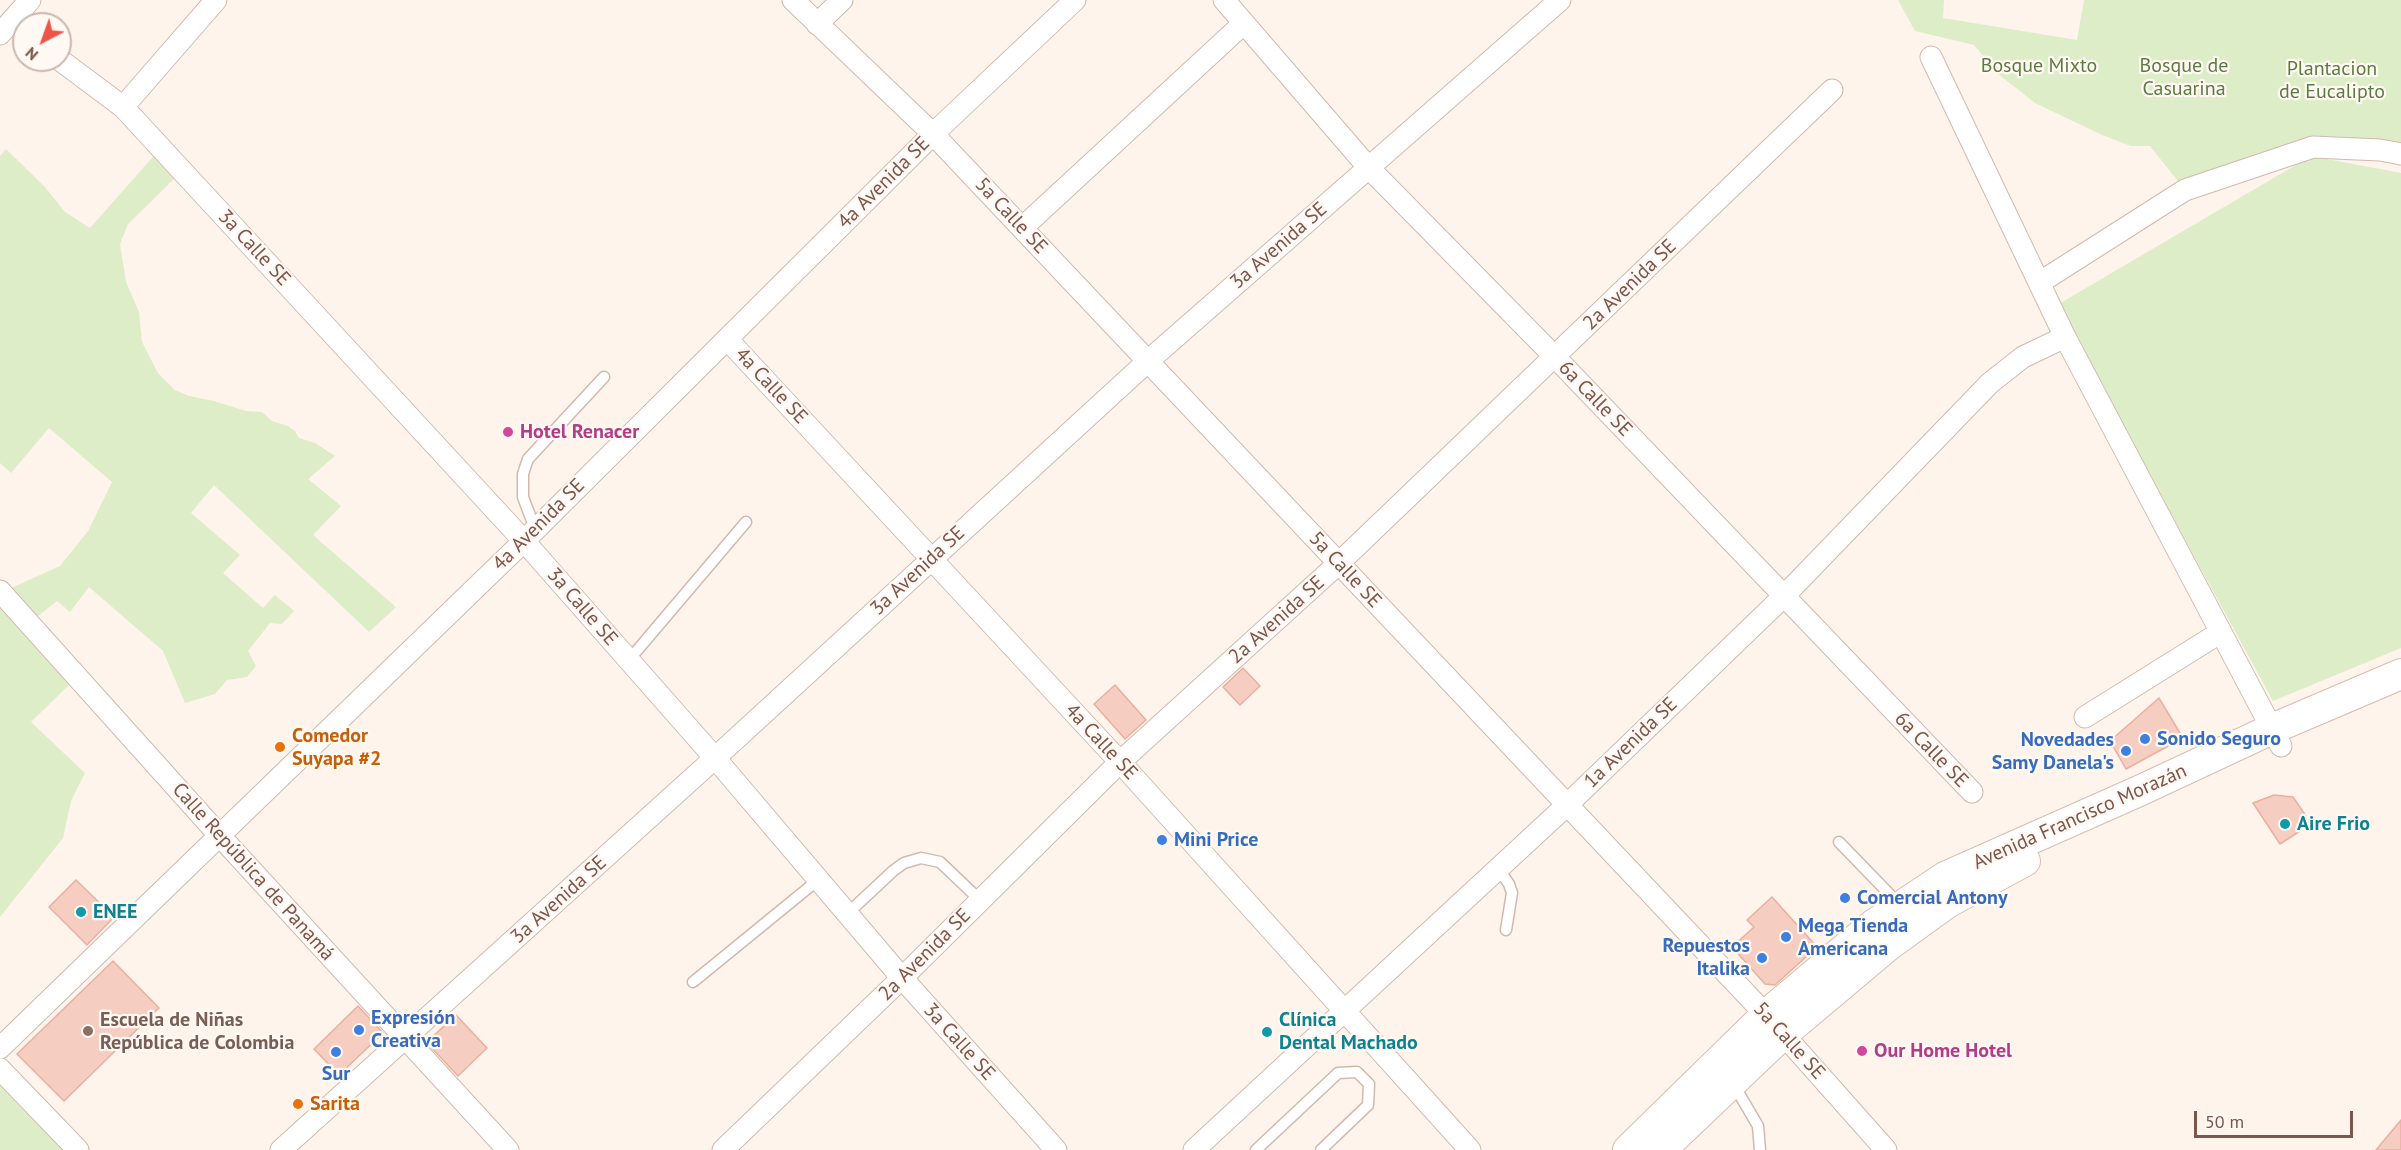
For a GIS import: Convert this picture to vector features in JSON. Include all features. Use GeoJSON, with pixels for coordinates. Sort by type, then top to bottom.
{"type":"FeatureCollection","features":[{"type":"Feature","properties":{"kind":"main road","name":"Avenida Francisco Morazán"},"geometry":{"type":"LineString","coordinates":[[1628,1150],[1774,1024],[1873,925],[1901,905],[1945,878],[2040,843],[2276,738],[2401,674]]}},
{"type":"Feature","properties":{"kind":"main road","name":"Avenida Francisco Morazán"},"geometry":{"type":"LineString","coordinates":[[2276,738],[2401,695]]}},
{"type":"Feature","properties":{"kind":"main road","name":"Avenida Francisco Morazán"},"geometry":{"type":"LineString","coordinates":[[1661,1150],[1732,1082],[1774,1024],[1947,903],[2040,843]]}},
{"type":"Feature","properties":{"kind":"street"},"geometry":{"type":"LineString","coordinates":[[8,26],[30,0]]}},
{"type":"Feature","properties":{"kind":"street"},"geometry":{"type":"LineString","coordinates":[[123,107],[216,0]]}},
{"type":"Feature","properties":{"kind":"street","name":"5a Calle SE"},"geometry":{"type":"LineString","coordinates":[[793,0],[933,134],[1774,1024],[1887,1150]]}},
{"type":"Feature","properties":{"kind":"street"},"geometry":{"type":"LineString","coordinates":[[817,24],[842,0]]}},
{"type":"Feature","properties":{"kind":"street","name":"4a Avenida SE"},"geometry":{"type":"LineString","coordinates":[[0,1048],[529,535],[933,134],[1075,0]]}},
{"type":"Feature","properties":{"kind":"street","name":"6a Calle SE"},"geometry":{"type":"LineString","coordinates":[[1224,0],[1368,168],[1555,357],[1972,792]]}},
{"type":"Feature","properties":{"kind":"street","name":"3a Avenida SE"},"geometry":{"type":"LineString","coordinates":[[281,1150],[715,758],[1148,361],[1560,0]]}},
{"type":"Feature","properties":{"kind":"street"},"geometry":{"type":"LineString","coordinates":[[1022,228],[1244,22]]}},
{"type":"Feature","properties":{"kind":"street"},"geometry":{"type":"LineString","coordinates":[[1930,57],[2065,337],[2276,738]]}},
{"type":"Feature","properties":{"kind":"street","name":"3a Calle SE"},"geometry":{"type":"LineString","coordinates":[[72,69],[123,107],[529,535],[629,660],[902,978],[1056,1150]]}},
{"type":"Feature","properties":{"kind":"street","name":"2a Avenida SE"},"geometry":{"type":"LineString","coordinates":[[723,1150],[902,978],[1120,762],[1339,563],[1832,90]]}},
{"type":"Feature","properties":{"kind":"street"},"geometry":{"type":"LineString","coordinates":[[2039,283],[2185,190],[2313,147],[2380,150],[2401,154]]}},
{"type":"Feature","properties":{"kind":"street","name":"1a Avenida SE"},"geometry":{"type":"LineString","coordinates":[[1194,1150],[1567,805],[1783,597],[1990,383],[2023,357],[2065,337]]}},
{"type":"Feature","properties":{"kind":"street","name":"4a Calle SE"},"geometry":{"type":"LineString","coordinates":[[727,339],[1120,762],[1470,1150]]}},
{"type":"Feature","properties":{"kind":"street","name":"Calle República de Panamá"},"geometry":{"type":"LineString","coordinates":[[0,591],[405,1040],[508,1150]]}},
{"type":"Feature","properties":{"kind":"street"},"geometry":{"type":"LineString","coordinates":[[2085,717],[2221,632]]}},
{"type":"Feature","properties":{"kind":"street"},"geometry":{"type":"LineString","coordinates":[[0,1070],[78,1150]]}},
{"type":"Feature","properties":{"kind":"lane"},"geometry":{"type":"LineString","coordinates":[[529,535],[523,497],[523,474],[528,459],[604,377]]}},
{"type":"Feature","properties":{"kind":"lane"},"geometry":{"type":"LineString","coordinates":[[629,660],[746,522]]}},
{"type":"Feature","properties":{"kind":"lane"},"geometry":{"type":"LineString","coordinates":[[1839,842],[1901,905]]}},
{"type":"Feature","properties":{"kind":"lane"},"geometry":{"type":"LineString","coordinates":[[847,914],[893,871],[904,863],[921,858],[940,862],[980,900]]}},
{"type":"Feature","properties":{"kind":"lane"},"geometry":{"type":"LineString","coordinates":[[1498,868],[1512,893],[1506,930]]}},
{"type":"Feature","properties":{"kind":"lane"},"geometry":{"type":"LineString","coordinates":[[693,982],[818,879]]}},
{"type":"Feature","properties":{"kind":"lane"},"geometry":{"type":"LineString","coordinates":[[1256,1150],[1338,1073],[1357,1072],[1369,1084],[1368,1105],[1321,1150]]}},
{"type":"Feature","properties":{"kind":"lane"},"geometry":{"type":"LineString","coordinates":[[1732,1082],[1742,1095],[1758,1126],[1761,1150]]}},
{"type":"Feature","properties":{"kind":"green space"},"geometry":{"type":"Polygon","coordinates":[[[1898,0],[1944,0],[1943,18],[2077,40],[2084,0],[2401,0],[2401,154],[2344,148],[2185,190],[2150,146],[2131,146],[2102,135],[2035,103],[1998,74],[1974,45],[1915,31],[1898,0]]]}},
{"type":"Feature","properties":{"kind":"green space"},"geometry":{"type":"Polygon","coordinates":[[[6,149],[45,187],[65,212],[90,228],[158,151],[179,174],[128,224],[120,244],[126,282],[139,312],[142,342],[158,373],[175,390],[246,411],[262,412],[272,421],[288,426],[299,438],[315,443],[335,456],[308,479],[341,506],[313,535],[396,607],[369,632],[214,485],[191,513],[240,555],[223,573],[263,608],[275,595],[294,611],[282,624],[270,623],[248,651],[256,666],[247,677],[227,680],[215,694],[185,703],[163,651],[89,587],[70,612],[57,601],[32,621],[75,676],[68,686],[31,722],[85,773],[71,801],[63,838],[0,917],[0,593],[60,566],[88,531],[112,482],[49,428],[11,473],[0,463],[0,156],[6,149]]]}},
{"type":"Feature","properties":{"kind":"green space"},"geometry":{"type":"Polygon","coordinates":[[[2311,156],[2401,173],[2401,648],[2273,701],[2057,305],[2311,156]]]}},
{"type":"Feature","properties":{"kind":"green space"},"geometry":{"type":"Polygon","coordinates":[[[0,1076],[68,1150],[0,1150],[0,1076]]]}},
{"type":"Feature","properties":{"kind":"building"},"geometry":{"type":"Polygon","coordinates":[[[1243,668],[1260,686],[1240,705],[1223,687],[1243,668]]]}},
{"type":"Feature","properties":{"kind":"building"},"geometry":{"type":"Polygon","coordinates":[[[1115,685],[1146,720],[1125,739],[1094,704],[1115,685]]]}},
{"type":"Feature","properties":{"kind":"building"},"geometry":{"type":"Polygon","coordinates":[[[2159,698],[2183,738],[2126,769],[2110,741],[2159,698]]]}},
{"type":"Feature","properties":{"kind":"building","name":"Aire Frio"},"geometry":{"type":"Polygon","coordinates":[[[2274,795],[2293,797],[2306,816],[2300,831],[2280,844],[2253,803],[2274,795]]]}},
{"type":"Feature","properties":{"kind":"building","name":"ENEE"},"geometry":{"type":"Polygon","coordinates":[[[76,880],[114,917],[87,945],[49,907],[76,880]]]}},
{"type":"Feature","properties":{"kind":"building"},"geometry":{"type":"Polygon","coordinates":[[[1772,897],[1817,947],[1775,985],[1765,984],[1732,947],[1754,927],[1747,920],[1772,897]]]}},
{"type":"Feature","properties":{"kind":"building","name":"Escuela de Niñas República de Colombia"},"geometry":{"type":"Polygon","coordinates":[[[113,961],[159,1008],[64,1101],[17,1054],[113,961]]]}},
{"type":"Feature","properties":{"kind":"building"},"geometry":{"type":"Polygon","coordinates":[[[358,1006],[383,1033],[339,1075],[314,1049],[358,1006]]]}},
{"type":"Feature","properties":{"kind":"building"},"geometry":{"type":"Polygon","coordinates":[[[456,1015],[487,1048],[458,1076],[429,1045],[429,1040],[456,1015]]]}},
{"type":"Feature","properties":{"kind":"building"},"geometry":{"type":"Polygon","coordinates":[[[2401,1120],[2401,1150],[2376,1150],[2401,1120]]]}},
{"type":"Feature","properties":{"kind":"place","name":"Hotel Renacer"},"geometry":{"type":"Point","coordinates":[508,432]}},
{"type":"Feature","properties":{"kind":"place","name":"Sonido Seguro"},"geometry":{"type":"Point","coordinates":[2145,739]}},
{"type":"Feature","properties":{"kind":"place","name":"Comedor Suyapa #2"},"geometry":{"type":"Point","coordinates":[280,747]}},
{"type":"Feature","properties":{"kind":"place","name":"Novedades Samy Danela's"},"geometry":{"type":"Point","coordinates":[2126,751]}},
{"type":"Feature","properties":{"kind":"place","name":"Aire Frio"},"geometry":{"type":"Point","coordinates":[2285,824]}},
{"type":"Feature","properties":{"kind":"place","name":"Mini Price"},"geometry":{"type":"Point","coordinates":[1162,840]}},
{"type":"Feature","properties":{"kind":"place","name":"Comercial Antony"},"geometry":{"type":"Point","coordinates":[1845,898]}},
{"type":"Feature","properties":{"kind":"place","name":"ENEE"},"geometry":{"type":"Point","coordinates":[81,912]}},
{"type":"Feature","properties":{"kind":"place","name":"Mega Tienda Americana"},"geometry":{"type":"Point","coordinates":[1786,937]}},
{"type":"Feature","properties":{"kind":"place","name":"Repuestos Italika"},"geometry":{"type":"Point","coordinates":[1762,958]}},
{"type":"Feature","properties":{"kind":"place","name":"Expresión Creativa"},"geometry":{"type":"Point","coordinates":[359,1030]}},
{"type":"Feature","properties":{"kind":"place","name":"Escuela de Niñas República de Colombia"},"geometry":{"type":"Point","coordinates":[88,1031]}},
{"type":"Feature","properties":{"kind":"place","name":"Clínica Dental Machado"},"geometry":{"type":"Point","coordinates":[1267,1032]}},
{"type":"Feature","properties":{"kind":"place","name":"Our Home Hotel"},"geometry":{"type":"Point","coordinates":[1862,1051]}},
{"type":"Feature","properties":{"kind":"place","name":"Sur"},"geometry":{"type":"Point","coordinates":[336,1052]}},
{"type":"Feature","properties":{"kind":"place","name":"Sarita"},"geometry":{"type":"Point","coordinates":[298,1104]}},
{"type":"Feature","properties":{"kind":"park label","name":"Bosque Mixto"},"geometry":{"type":"Point","coordinates":[2039,66]}},
{"type":"Feature","properties":{"kind":"park label","name":"Bosque de Casuarina"},"geometry":{"type":"Point","coordinates":[2184,78]}},
{"type":"Feature","properties":{"kind":"park label","name":"Plantacion de Eucalipto"},"geometry":{"type":"Point","coordinates":[2332,80]}}]}
